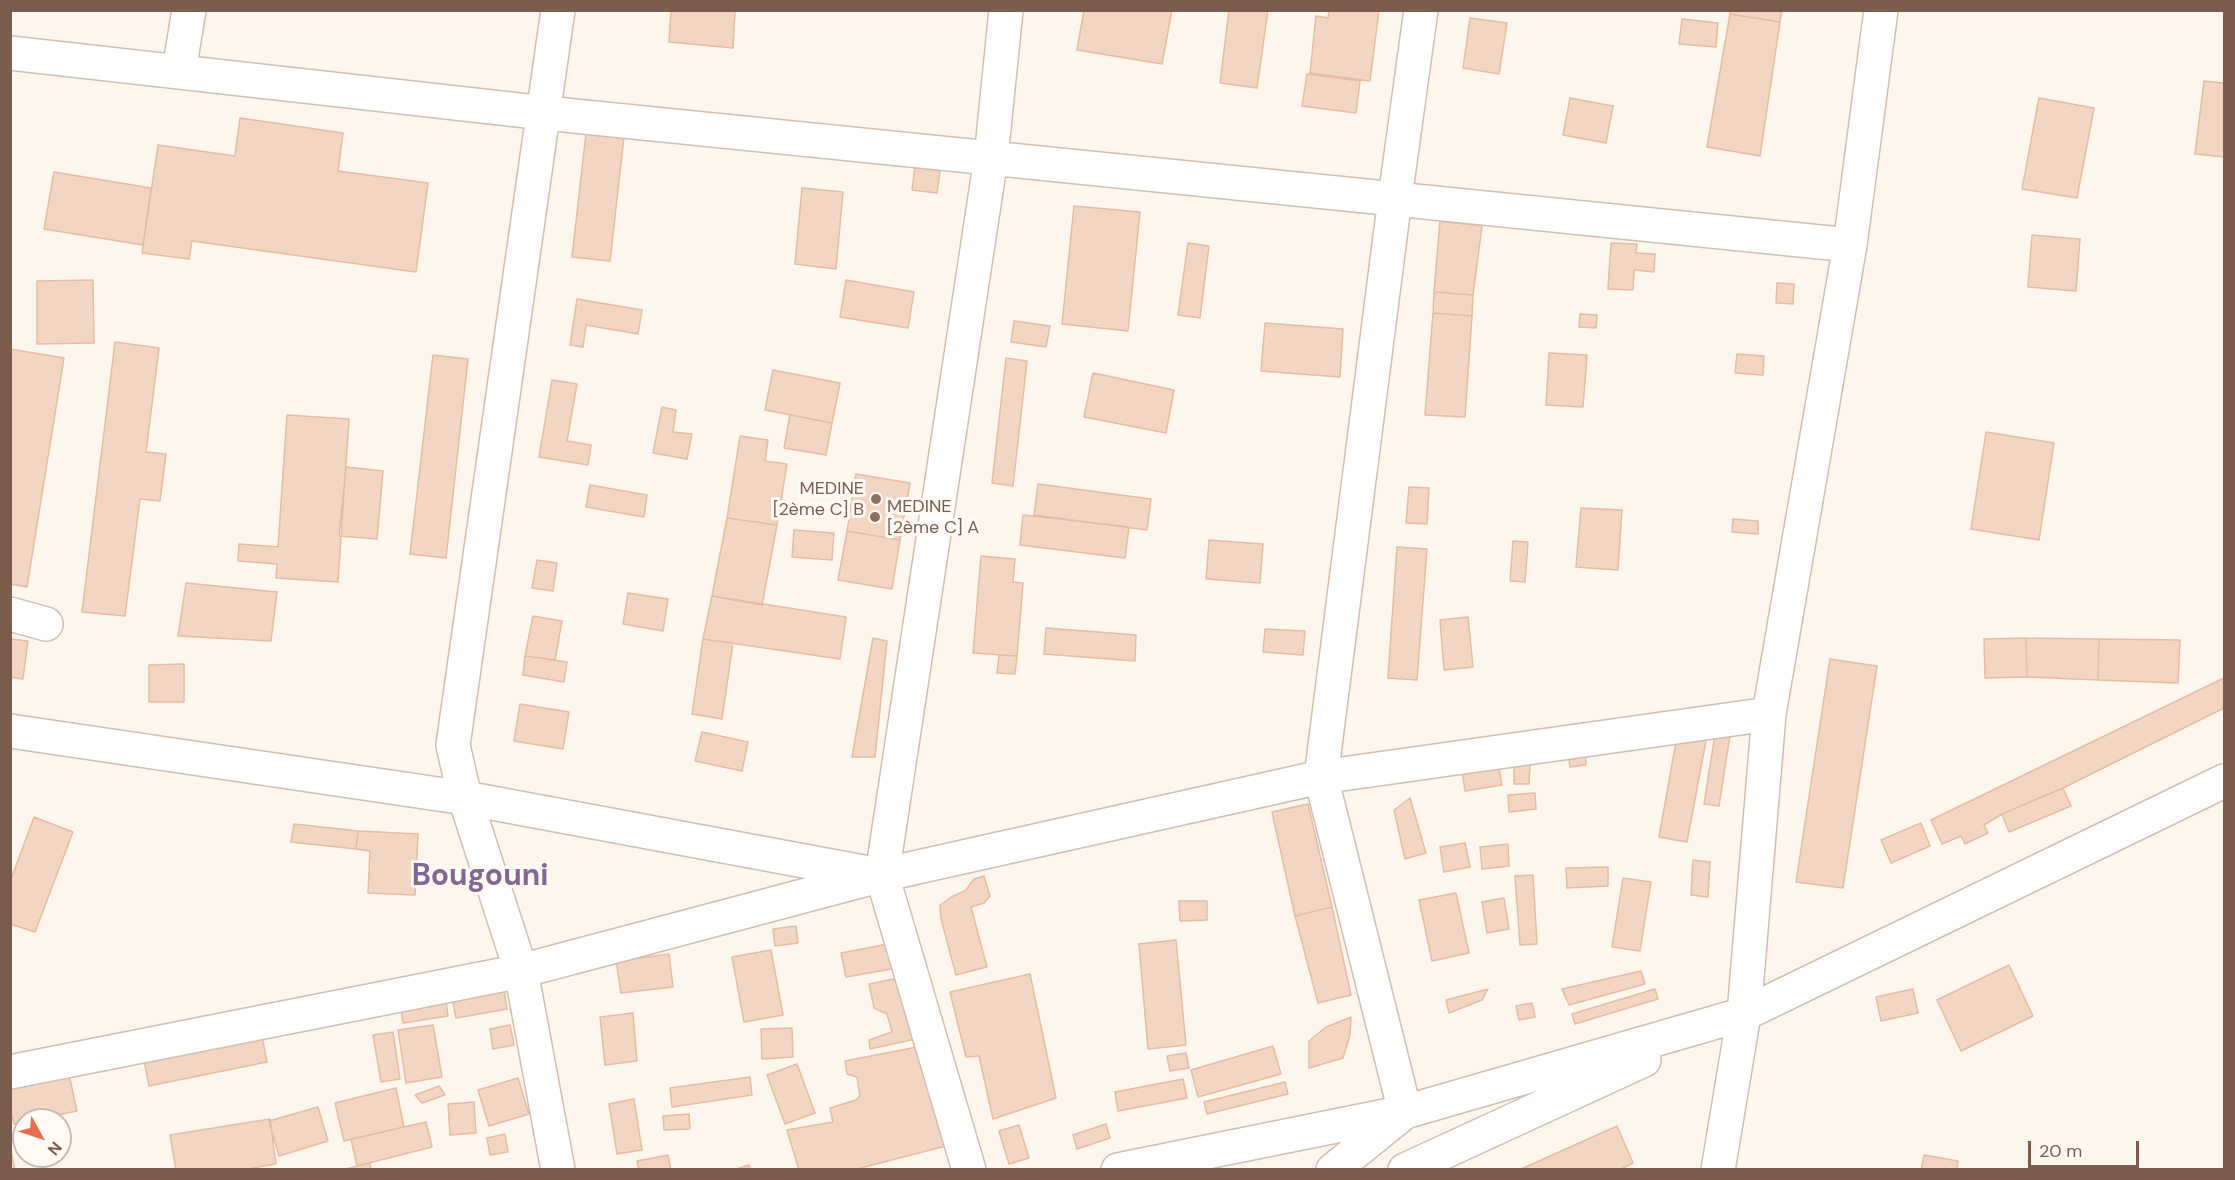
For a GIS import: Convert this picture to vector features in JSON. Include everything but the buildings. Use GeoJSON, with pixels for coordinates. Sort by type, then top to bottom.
{"type":"FeatureCollection","features":[{"type":"Feature","properties":{"kind":"street"},"geometry":{"type":"LineString","coordinates":[[179,71],[189,10]]}},
{"type":"Feature","properties":{"kind":"street"},"geometry":{"type":"LineString","coordinates":[[558,10],[453,745],[465,798],[521,971],[558,1170]]}},
{"type":"Feature","properties":{"kind":"street"},"geometry":{"type":"LineString","coordinates":[[969,1170],[882,875],[991,158],[1006,10]]}},
{"type":"Feature","properties":{"kind":"street"},"geometry":{"type":"LineString","coordinates":[[1405,1112],[1321,777],[1421,10]]}},
{"type":"Feature","properties":{"kind":"street"},"geometry":{"type":"LineString","coordinates":[[1718,1170],[1744,1014],[1768,714],[1850,245],[1881,10]]}},
{"type":"Feature","properties":{"kind":"street"},"geometry":{"type":"LineString","coordinates":[[10,53],[545,113],[1850,245]]}},
{"type":"Feature","properties":{"kind":"street"},"geometry":{"type":"LineString","coordinates":[[10,614],[46,624]]}},
{"type":"Feature","properties":{"kind":"street"},"geometry":{"type":"LineString","coordinates":[[10,1072],[521,971],[882,875],[1321,777],[1768,714]]}},
{"type":"Feature","properties":{"kind":"street"},"geometry":{"type":"LineString","coordinates":[[10,731],[465,798],[882,875]]}},
{"type":"Feature","properties":{"kind":"street"},"geometry":{"type":"LineString","coordinates":[[1405,1170],[1744,1014],[2224,781]]}},
{"type":"Feature","properties":{"kind":"street"},"geometry":{"type":"LineString","coordinates":[[1118,1170],[1405,1112],[1744,1014]]}},
{"type":"Feature","properties":{"kind":"street"},"geometry":{"type":"LineString","coordinates":[[1333,1170],[1405,1112]]}},
{"type":"Feature","properties":{"kind":"place","name":"MEDINE [2ème C] B"},"geometry":{"type":"Point","coordinates":[876,499]}},
{"type":"Feature","properties":{"kind":"place","name":"MEDINE [2ème C] A"},"geometry":{"type":"Point","coordinates":[875,517]}},
{"type":"Feature","properties":{"kind":"district","name":"Bougouni"},"geometry":{"type":"Point","coordinates":[480,877]}}]}
